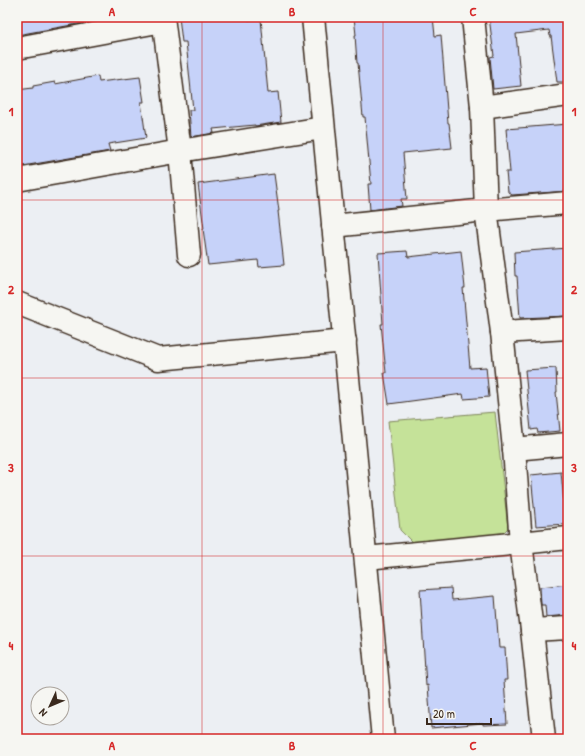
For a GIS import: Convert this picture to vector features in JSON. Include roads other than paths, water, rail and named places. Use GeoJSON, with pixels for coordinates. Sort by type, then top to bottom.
{"type":"FeatureCollection","features":[{"type":"Feature","properties":{"kind":"street"},"geometry":{"type":"LineString","coordinates":[[313,17],[383,739]]}},
{"type":"Feature","properties":{"kind":"street"},"geometry":{"type":"LineString","coordinates":[[473,17],[482,107],[486,210],[502,332],[514,449],[521,543],[544,739]]}},
{"type":"Feature","properties":{"kind":"street"},"geometry":{"type":"LineString","coordinates":[[17,48],[163,19],[180,151],[189,255]]}},
{"type":"Feature","properties":{"kind":"street"},"geometry":{"type":"LineString","coordinates":[[482,107],[568,95]]}},
{"type":"Feature","properties":{"kind":"street"},"geometry":{"type":"LineString","coordinates":[[17,180],[180,151],[323,128]]}},
{"type":"Feature","properties":{"kind":"street"},"geometry":{"type":"LineString","coordinates":[[333,226],[568,203]]}},
{"type":"Feature","properties":{"kind":"street"},"geometry":{"type":"LineString","coordinates":[[17,302],[158,359],[345,341]]}},
{"type":"Feature","properties":{"kind":"street"},"geometry":{"type":"LineString","coordinates":[[502,332],[568,328]]}},
{"type":"Feature","properties":{"kind":"street"},"geometry":{"type":"LineString","coordinates":[[514,449],[568,444]]}},
{"type":"Feature","properties":{"kind":"street"},"geometry":{"type":"LineString","coordinates":[[366,558],[568,538]]}},
{"type":"Feature","properties":{"kind":"street"},"geometry":{"type":"LineString","coordinates":[[532,630],[568,628]]}}]}
